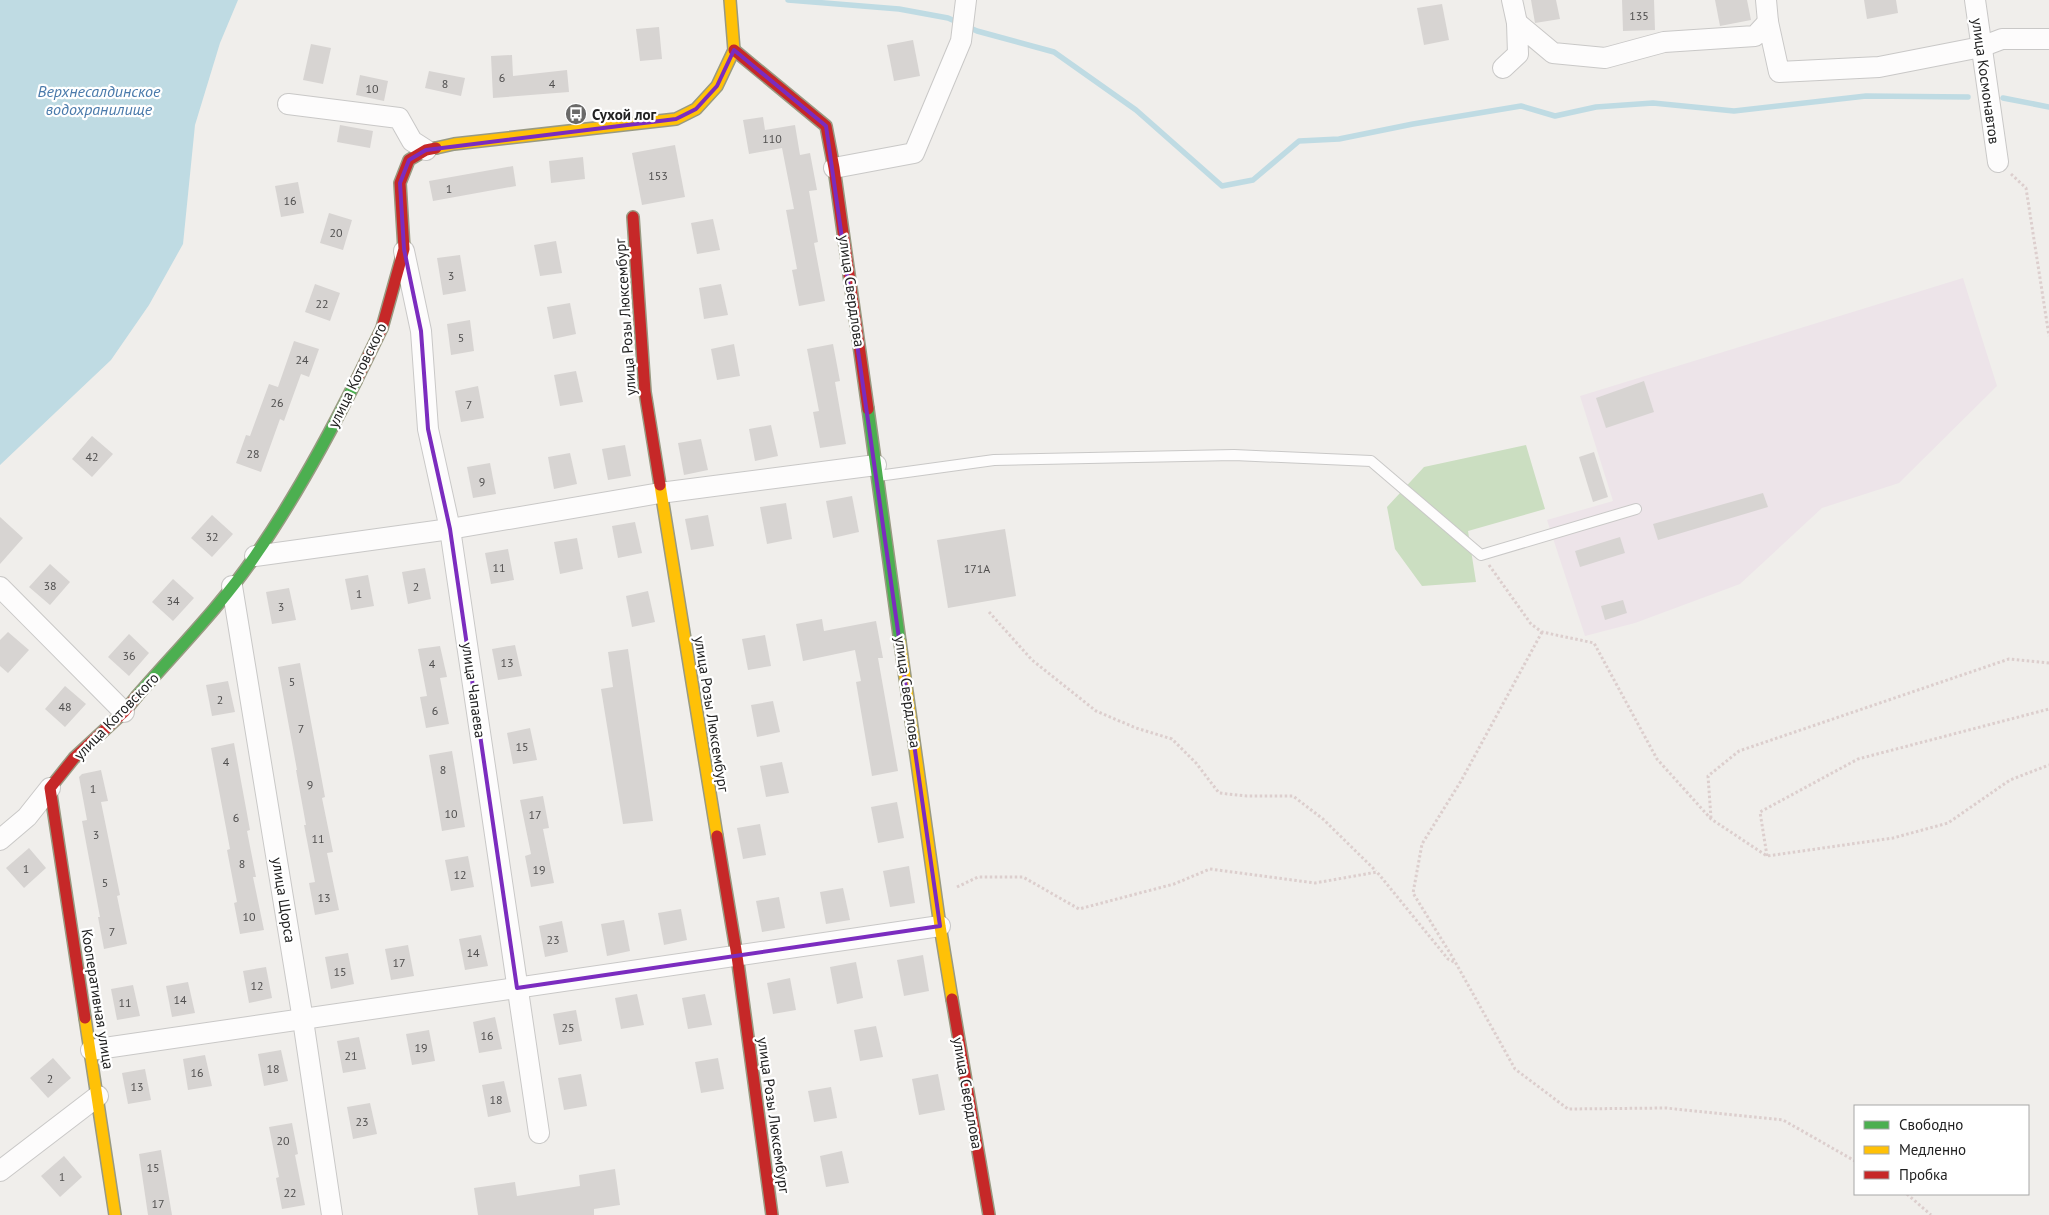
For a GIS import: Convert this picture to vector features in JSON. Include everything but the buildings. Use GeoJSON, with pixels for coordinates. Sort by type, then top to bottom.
{"type":"FeatureCollection","features":[{"type":"Feature","properties":{"kind":"street"},"geometry":{"type":"LineString","coordinates":[[730,0],[734,50]]}},
{"type":"Feature","properties":{"kind":"street"},"geometry":{"type":"LineString","coordinates":[[834,168],[914,153],[961,41],[966,0]]}},
{"type":"Feature","properties":{"kind":"street"},"geometry":{"type":"LineString","coordinates":[[1503,68],[1518,54],[1517,22],[1512,0]]}},
{"type":"Feature","properties":{"kind":"street"},"geometry":{"type":"LineString","coordinates":[[1766,0],[1768,22],[1779,72],[1879,67],[1981,47],[2002,39],[2049,40]]}},
{"type":"Feature","properties":{"kind":"street","name":"улица Космонавтов"},"geometry":{"type":"LineString","coordinates":[[1975,0],[1998,162]]}},
{"type":"Feature","properties":{"kind":"street"},"geometry":{"type":"LineString","coordinates":[[1517,22],[1553,52],[1604,58],[1664,42],[1755,36],[1768,22]]}},
{"type":"Feature","properties":{"kind":"street","name":"улица Котовского"},"geometry":{"type":"LineString","coordinates":[[0,840],[27,817],[74,758],[124,712],[232,586],[254,556],[324,444],[382,328],[404,249],[400,182],[409,160],[426,150],[454,144],[617,128],[676,119],[696,108],[717,86],[734,50]]}},
{"type":"Feature","properties":{"kind":"street","name":"улица Свердлова"},"geometry":{"type":"LineString","coordinates":[[734,50],[826,126],[834,168],[940,926],[989,1215]]}},
{"type":"Feature","properties":{"kind":"street"},"geometry":{"type":"LineString","coordinates":[[288,104],[399,118],[412,141],[426,150]]}},
{"type":"Feature","properties":{"kind":"street","name":"улица Розы Люксембург"},"geometry":{"type":"LineString","coordinates":[[633,217],[645,392],[737,956],[772,1215]]}},
{"type":"Feature","properties":{"kind":"street","name":"улица Чапаева"},"geometry":{"type":"LineString","coordinates":[[404,249],[421,331],[428,429],[450,528],[539,1133]]}},
{"type":"Feature","properties":{"kind":"street"},"geometry":{"type":"LineString","coordinates":[[254,556],[450,528],[660,493],[877,470]]}},
{"type":"Feature","properties":{"kind":"street","name":"улица Щорса"},"geometry":{"type":"LineString","coordinates":[[232,586],[303,1020],[332,1215]]}},
{"type":"Feature","properties":{"kind":"street"},"geometry":{"type":"LineString","coordinates":[[0,587],[124,712]]}},
{"type":"Feature","properties":{"kind":"street","name":"Кооперативная улица"},"geometry":{"type":"LineString","coordinates":[[50,788],[115,1215]]}},
{"type":"Feature","properties":{"kind":"street"},"geometry":{"type":"LineString","coordinates":[[91,1050],[940,926]]}},
{"type":"Feature","properties":{"kind":"street"},"geometry":{"type":"LineString","coordinates":[[0,1171],[98,1096]]}},
{"type":"Feature","properties":{"kind":"lane"},"geometry":{"type":"LineString","coordinates":[[877,470],[994,460],[1234,455],[1372,461],[1481,555],[1636,509]]}},
{"type":"Feature","properties":{"kind":"path"},"geometry":{"type":"LineString","coordinates":[[1998,162],[2026,188],[2049,336]]}},
{"type":"Feature","properties":{"kind":"path"},"geometry":{"type":"LineString","coordinates":[[1481,555],[1530,624],[1542,632],[1594,643],[1656,759],[1711,819],[1768,856],[1893,838],[1948,823],[2010,780],[2049,765]]}},
{"type":"Feature","properties":{"kind":"path"},"geometry":{"type":"LineString","coordinates":[[989,612],[1032,660],[1096,711],[1136,728],[1172,739],[1196,763],[1219,793],[1246,796],[1293,796],[1323,819],[1377,872],[1448,959],[1456,963]]}},
{"type":"Feature","properties":{"kind":"path"},"geometry":{"type":"LineString","coordinates":[[1542,632],[1461,781],[1422,844],[1413,893],[1456,963],[1515,1069],[1568,1109],[1666,1108],[1783,1120],[1854,1160]]}},
{"type":"Feature","properties":{"kind":"path"},"geometry":{"type":"LineString","coordinates":[[1711,819],[1708,776],[1740,751],[2009,659],[2049,663]]}},
{"type":"Feature","properties":{"kind":"path"},"geometry":{"type":"LineString","coordinates":[[1768,856],[1760,812],[1858,759],[2049,709]]}},
{"type":"Feature","properties":{"kind":"path"},"geometry":{"type":"LineString","coordinates":[[955,888],[978,877],[1023,877],[1079,909],[1174,884],[1210,869],[1315,883],[1377,872]]}},
{"type":"Feature","properties":{"kind":"path"},"geometry":{"type":"LineString","coordinates":[[1907,1195],[1931,1215]]}},
{"type":"Feature","properties":{"kind":"highlighted area"},"geometry":{"type":"Polygon","coordinates":[[[734,50],[826,126],[940,926],[517,988],[450,529],[428,429],[421,331],[404,249],[400,183],[409,160],[426,150],[676,119],[696,109],[717,86],[734,50]]]}},
{"type":"Feature","properties":{"kind":"shaded area"},"geometry":{"type":"Polygon","coordinates":[[[1963,278],[1997,386],[1899,483],[1822,508],[1740,584],[1635,623],[1585,636],[1547,520],[1613,501],[1580,396],[1963,278]]]}},
{"type":"Feature","properties":{"kind":"green space"},"geometry":{"type":"Polygon","coordinates":[[[1526,445],[1545,509],[1468,531],[1476,582],[1422,586],[1395,549],[1387,507],[1424,467],[1526,445]]]}},
{"type":"Feature","properties":{"kind":"water","name":"Верхнесалдинское водохранилище"},"geometry":{"type":"Polygon","coordinates":[[[0,0],[238,0],[220,43],[195,125],[183,244],[149,305],[111,360],[0,465],[0,0]]]}},
{"type":"Feature","properties":{"kind":"waterway"},"geometry":{"type":"LineString","coordinates":[[788,0],[899,9],[948,18],[977,31],[1054,52],[1136,110],[1222,186],[1253,180],[1299,141],[1339,139],[1413,124],[1521,106],[1555,116],[1596,107],[1653,103],[1734,111],[1866,96],[1968,97]]}},
{"type":"Feature","properties":{"kind":"waterway"},"geometry":{"type":"LineString","coordinates":[[2003,98],[2049,107]]}},
{"type":"Feature","properties":{"kind":"traffic: fast"},"geometry":{"type":"LineString","coordinates":[[137,696],[213,610],[255,556],[283,514],[356,381]]}},
{"type":"Feature","properties":{"kind":"traffic: fast"},"geometry":{"type":"LineString","coordinates":[[868,409],[900,642]]}},
{"type":"Feature","properties":{"kind":"traffic: slow"},"geometry":{"type":"LineString","coordinates":[[436,148],[454,144],[676,119],[696,109],[717,86],[734,50],[730,0]]}},
{"type":"Feature","properties":{"kind":"traffic: slow"},"geometry":{"type":"LineString","coordinates":[[660,485],[717,836]]}},
{"type":"Feature","properties":{"kind":"traffic: slow"},"geometry":{"type":"LineString","coordinates":[[900,642],[952,999]]}},
{"type":"Feature","properties":{"kind":"traffic: slow"},"geometry":{"type":"LineString","coordinates":[[85,1018],[115,1215]]}},
{"type":"Feature","properties":{"kind":"traffic: jam"},"geometry":{"type":"LineString","coordinates":[[734,50],[826,126],[834,168],[868,409]]}},
{"type":"Feature","properties":{"kind":"traffic: jam"},"geometry":{"type":"LineString","coordinates":[[356,381],[382,328],[404,249],[400,183],[409,160],[426,150],[436,148]]}},
{"type":"Feature","properties":{"kind":"traffic: jam"},"geometry":{"type":"LineString","coordinates":[[633,217],[645,392],[660,485]]}},
{"type":"Feature","properties":{"kind":"traffic: jam"},"geometry":{"type":"LineString","coordinates":[[85,1018],[50,788],[74,758],[124,712],[137,696]]}},
{"type":"Feature","properties":{"kind":"traffic: jam"},"geometry":{"type":"LineString","coordinates":[[717,836],[737,956],[772,1215]]}},
{"type":"Feature","properties":{"kind":"traffic: jam"},"geometry":{"type":"LineString","coordinates":[[952,999],[989,1215]]}},
{"type":"Feature","properties":{"kind":"place","name":"Сухой лог"},"geometry":{"type":"Point","coordinates":[576,114]}}]}
